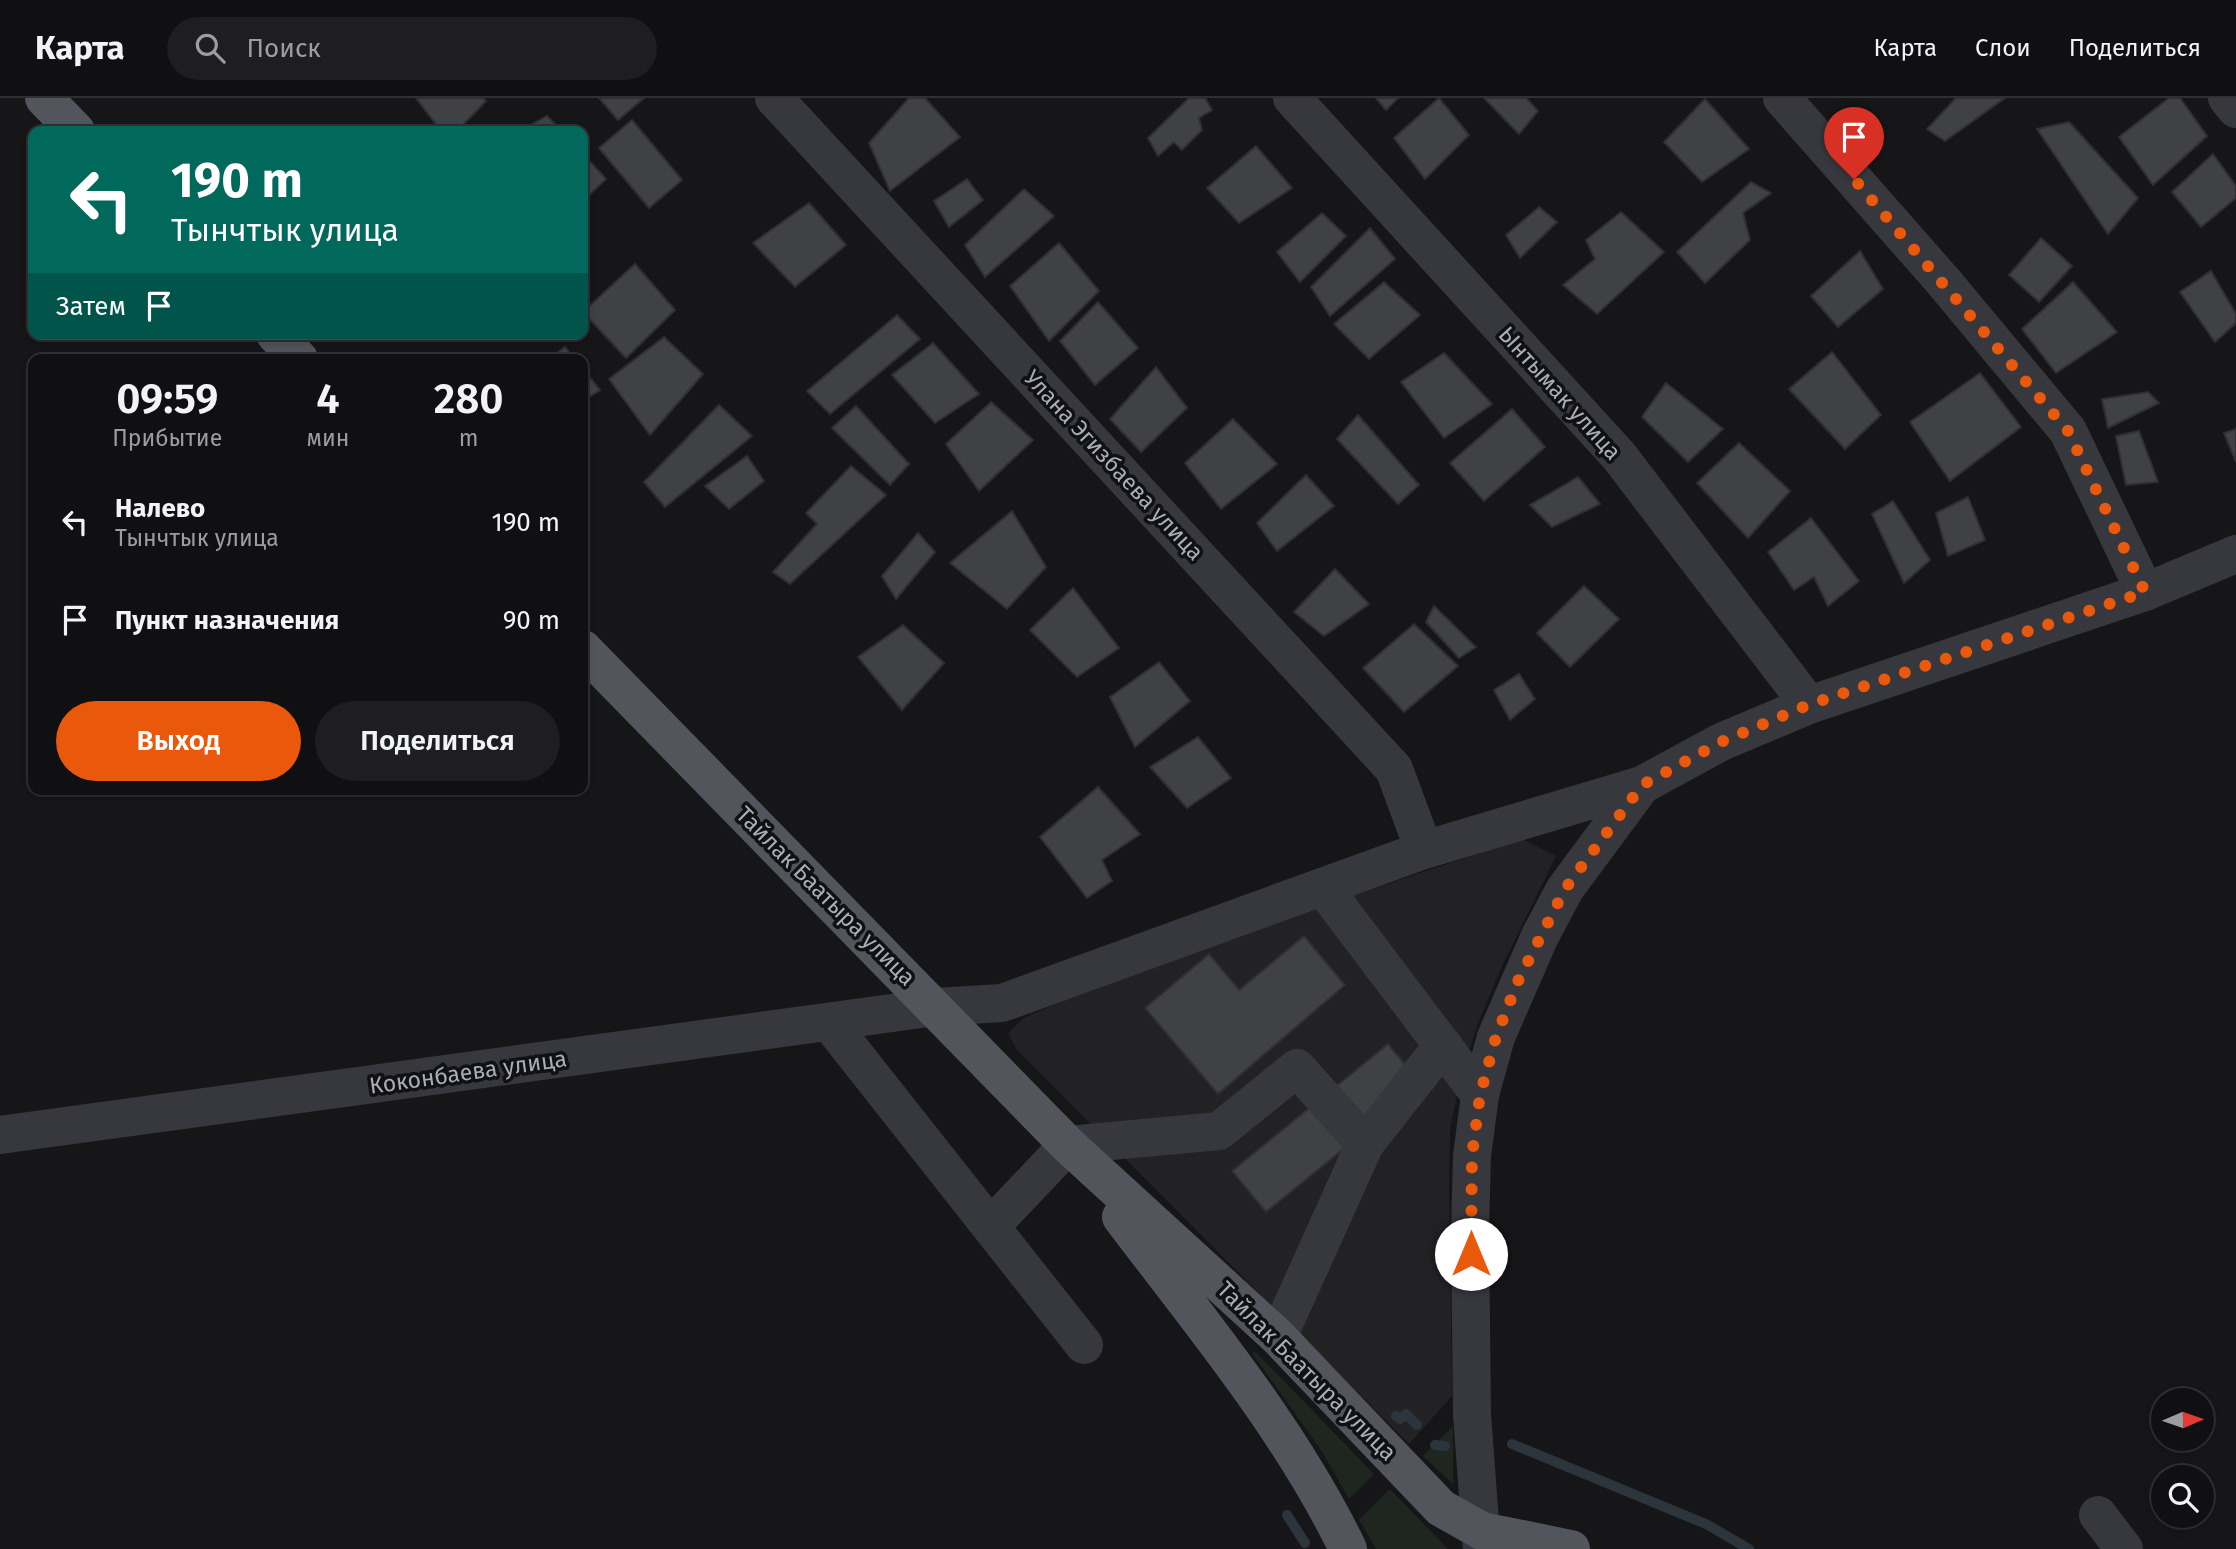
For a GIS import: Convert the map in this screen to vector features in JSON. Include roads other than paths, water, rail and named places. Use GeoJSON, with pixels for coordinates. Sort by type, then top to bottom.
{"type":"FeatureCollection","features":[{"type":"Feature","properties":{"kind":"main road"},"geometry":{"type":"LineString","coordinates":[[44,98],[71,126]]}},
{"type":"Feature","properties":{"kind":"main road"},"geometry":{"type":"LineString","coordinates":[[281,340],[294,354]]}},
{"type":"Feature","properties":{"kind":"main road","name":"Тайлак Баатыра улица"},"geometry":{"type":"LineString","coordinates":[[588,654],[1068,1145],[1278,1337],[1441,1508],[1482,1540],[1571,1549]]}},
{"type":"Feature","properties":{"kind":"main road","name":"Тайлак Баатыра улица"},"geometry":{"type":"LineString","coordinates":[[1068,1145],[1275,1425],[1312,1481],[1348,1549]]}},
{"type":"Feature","properties":{"kind":"street","name":"Улана Эгизбаева улица"},"geometry":{"type":"LineString","coordinates":[[774,98],[1394,768],[1424,850]]}},
{"type":"Feature","properties":{"kind":"street","name":"Ынтымак улица"},"geometry":{"type":"LineString","coordinates":[[1292,98],[1619,456],[1808,705]]}},
{"type":"Feature","properties":{"kind":"street"},"geometry":{"type":"LineString","coordinates":[[1782,98],[1943,281],[2068,431],[2145,592]]}},
{"type":"Feature","properties":{"kind":"street"},"geometry":{"type":"LineString","coordinates":[[2227,98],[2236,109]]}},
{"type":"Feature","properties":{"kind":"street"},"geometry":{"type":"LineString","coordinates":[[1482,1540],[1472,1414],[1471,1230],[1472,1156],[1480,1095],[1496,1037],[1540,936],[1565,889],[1642,785],[1721,742],[1808,705],[2145,592],[2236,554]]}},
{"type":"Feature","properties":{"kind":"street","name":"Коконбаева улица"},"geometry":{"type":"LineString","coordinates":[[0,1135],[936,1007],[1002,1003],[1424,850],[1642,785]]}},
{"type":"Feature","properties":{"kind":"street"},"geometry":{"type":"LineString","coordinates":[[1323,887],[1480,1095]]}},
{"type":"Feature","properties":{"kind":"street"},"geometry":{"type":"LineString","coordinates":[[829,1022],[992,1225],[1084,1345]]}},
{"type":"Feature","properties":{"kind":"street"},"geometry":{"type":"LineString","coordinates":[[1278,1337],[1365,1144],[1443,1045]]}},
{"type":"Feature","properties":{"kind":"street"},"geometry":{"type":"LineString","coordinates":[[992,1225],[1068,1145],[1219,1131],[1297,1068],[1365,1144]]}},
{"type":"Feature","properties":{"kind":"street"},"geometry":{"type":"LineString","coordinates":[[2098,1515],[2124,1549]]}},
{"type":"Feature","properties":{"kind":"waterway"},"geometry":{"type":"LineString","coordinates":[[1396,1416],[1400,1419],[1406,1414],[1417,1425]]}},
{"type":"Feature","properties":{"kind":"waterway"},"geometry":{"type":"LineString","coordinates":[[1512,1444],[1706,1524],[1749,1549]]}},
{"type":"Feature","properties":{"kind":"waterway"},"geometry":{"type":"LineString","coordinates":[[1435,1445],[1445,1446]]}},
{"type":"Feature","properties":{"kind":"waterway"},"geometry":{"type":"LineString","coordinates":[[1287,1515],[1305,1543]]}}]}
